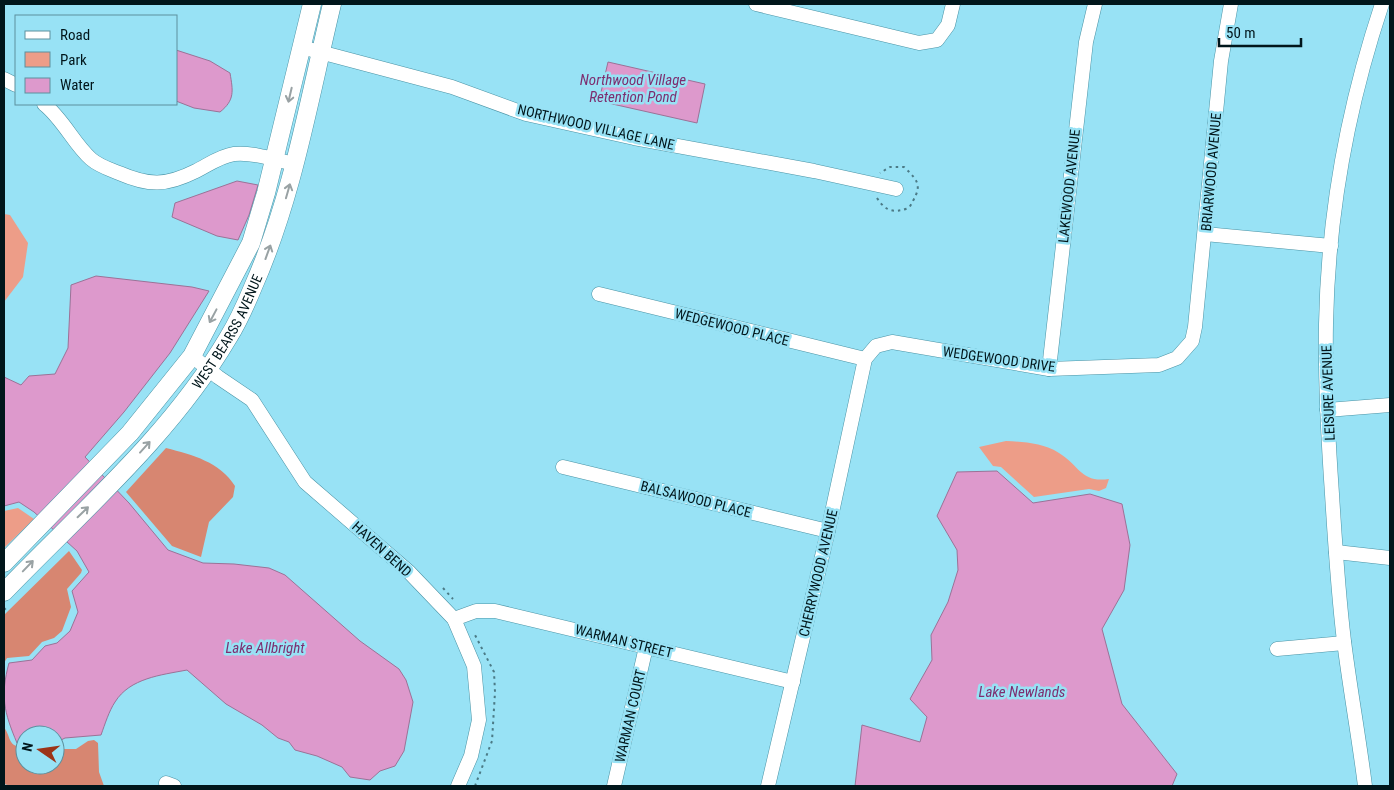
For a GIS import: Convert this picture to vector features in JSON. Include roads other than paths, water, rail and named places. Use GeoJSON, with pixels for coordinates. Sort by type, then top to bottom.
{"type":"FeatureCollection","features":[{"type":"Feature","properties":{"kind":"main road","name":"WEST BEARSS AVENUE"},"geometry":{"type":"LineString","coordinates":[[4,563],[130,433],[192,356],[251,243],[274,160],[312,4]]}},
{"type":"Feature","properties":{"kind":"main road","name":"WEST BEARSS AVENUE"},"geometry":{"type":"LineString","coordinates":[[4,592],[53,540],[113,483],[179,409],[229,336],[267,256],[280,217],[332,4]]}},
{"type":"Feature","properties":{"kind":"street"},"geometry":{"type":"LineString","coordinates":[[756,4],[919,42],[937,40],[948,25],[953,4]]}},
{"type":"Feature","properties":{"kind":"street","name":"LAKEWOOD AVENUE"},"geometry":{"type":"LineString","coordinates":[[1049,368],[1086,42],[1095,4]]}},
{"type":"Feature","properties":{"kind":"street","name":"BRIARWOOD AVENUE"},"geometry":{"type":"LineString","coordinates":[[1192,341],[1205,234],[1221,61],[1231,4]]}},
{"type":"Feature","properties":{"kind":"street","name":"LEISURE AVENUE"},"geometry":{"type":"LineString","coordinates":[[1365,786],[1344,643],[1336,552],[1327,410],[1326,323],[1336,198],[1359,84],[1382,4]]}},
{"type":"Feature","properties":{"kind":"street","name":"NORTHWOOD VILLAGE LANE"},"geometry":{"type":"LineString","coordinates":[[301,47],[452,87],[526,114],[634,138],[814,170],[896,189]]}},
{"type":"Feature","properties":{"kind":"street"},"geometry":{"type":"LineString","coordinates":[[45,105],[66,126],[91,159],[102,166],[144,182],[158,183],[188,175],[222,157],[234,154],[245,154],[294,164]]}},
{"type":"Feature","properties":{"kind":"street"},"geometry":{"type":"LineString","coordinates":[[1205,234],[1331,246]]}},
{"type":"Feature","properties":{"kind":"street","name":"WEDGEWOOD PLACE"},"geometry":{"type":"LineString","coordinates":[[599,294],[865,359]]}},
{"type":"Feature","properties":{"kind":"street","name":"WEDGEWOOD DRIVE"},"geometry":{"type":"LineString","coordinates":[[865,359],[876,346],[892,342],[1049,368],[1158,365],[1176,358],[1192,341]]}},
{"type":"Feature","properties":{"kind":"street","name":"HAVEN BEND"},"geometry":{"type":"LineString","coordinates":[[192,356],[252,400],[305,482],[460,617],[474,666],[478,720],[471,756],[458,786]]}},
{"type":"Feature","properties":{"kind":"street","name":"CHERRYWOOD AVENUE"},"geometry":{"type":"LineString","coordinates":[[768,786],[828,531],[865,359]]}},
{"type":"Feature","properties":{"kind":"street"},"geometry":{"type":"LineString","coordinates":[[1327,410],[1390,405]]}},
{"type":"Feature","properties":{"kind":"street","name":"BALSAWOOD PLACE"},"geometry":{"type":"LineString","coordinates":[[563,467],[828,531]]}},
{"type":"Feature","properties":{"kind":"street"},"geometry":{"type":"LineString","coordinates":[[1336,552],[1390,558]]}},
{"type":"Feature","properties":{"kind":"street","name":"WARMAN STREET"},"geometry":{"type":"LineString","coordinates":[[460,617],[476,611],[495,610],[793,682]]}},
{"type":"Feature","properties":{"kind":"street"},"geometry":{"type":"LineString","coordinates":[[1276,650],[1344,643]]}},
{"type":"Feature","properties":{"kind":"street","name":"WARMAN COURT"},"geometry":{"type":"LineString","coordinates":[[614,786],[646,646]]}},
{"type":"Feature","properties":{"kind":"water"},"geometry":{"type":"Polygon","coordinates":[[[178,51],[210,61],[230,73],[232,95],[225,108],[220,112],[194,108],[178,102],[178,51]]]}},
{"type":"Feature","properties":{"kind":"water","name":"Northwood Village Retention Pond"},"geometry":{"type":"Polygon","coordinates":[[[608,62],[705,84],[697,123],[599,101],[608,62]]]}},
{"type":"Feature","properties":{"kind":"water"},"geometry":{"type":"Polygon","coordinates":[[[237,181],[258,185],[249,215],[238,240],[217,236],[172,217],[175,203],[237,181]]]}},
{"type":"Feature","properties":{"kind":"water","name":"Lake Allbright"},"geometry":{"type":"Polygon","coordinates":[[[96,276],[192,287],[209,291],[170,353],[124,412],[85,457],[129,503],[168,550],[203,563],[269,568],[285,575],[360,641],[399,669],[406,680],[413,702],[404,751],[395,766],[380,771],[370,780],[350,777],[342,767],[317,756],[295,750],[289,742],[278,738],[262,725],[226,704],[187,670],[147,679],[121,694],[107,718],[101,735],[65,738],[65,725],[15,725],[15,738],[6,713],[4,695],[9,663],[32,660],[45,646],[57,643],[70,631],[78,612],[72,591],[89,572],[77,551],[34,512],[19,502],[4,506],[4,377],[21,385],[29,376],[55,374],[68,348],[71,285],[96,276]]]}},
{"type":"Feature","properties":{"kind":"water","name":"Lake Newlands"},"geometry":{"type":"Polygon","coordinates":[[[997,471],[1033,503],[1090,494],[1122,504],[1130,545],[1124,590],[1102,629],[1122,704],[1177,774],[1172,786],[855,786],[862,725],[920,742],[927,717],[910,699],[932,660],[931,635],[948,602],[958,570],[957,550],[937,516],[957,472],[997,471]]]}}]}
